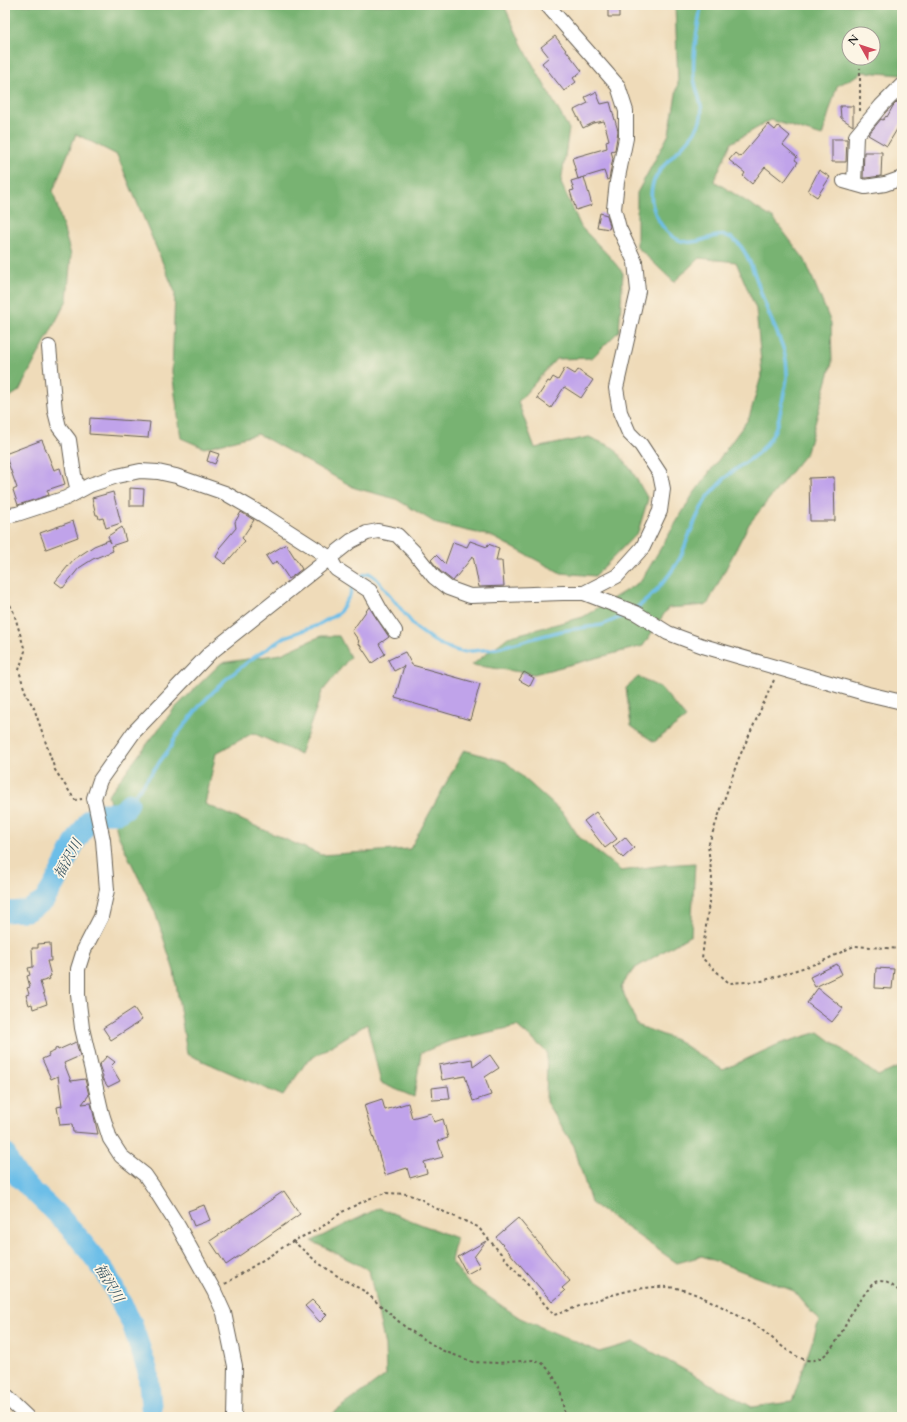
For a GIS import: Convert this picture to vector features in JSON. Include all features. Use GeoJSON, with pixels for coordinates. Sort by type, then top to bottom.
{"type":"FeatureCollection","features":[{"type":"Feature","properties":{"kind":"street"},"geometry":{"type":"LineString","coordinates":[[547,5],[618,86],[626,111],[626,138],[617,182],[614,209],[619,228],[635,262],[638,290],[616,388],[620,412],[629,432],[641,445],[660,474],[664,489],[660,511],[643,547],[617,576],[584,593]]}},
{"type":"Feature","properties":{"kind":"street"},"geometry":{"type":"LineString","coordinates":[[902,85],[881,106],[856,136],[849,182],[865,187],[884,184],[902,178]]}},
{"type":"Feature","properties":{"kind":"street"},"geometry":{"type":"LineString","coordinates":[[49,347],[55,411],[59,427],[69,440],[78,491]]}},
{"type":"Feature","properties":{"kind":"street"},"geometry":{"type":"LineString","coordinates":[[5,516],[17,514],[66,498],[96,482],[117,476],[140,471],[158,472],[176,476],[225,494],[263,515],[330,558],[336,569],[370,591],[381,611],[396,631]]}},
{"type":"Feature","properties":{"kind":"street"},"geometry":{"type":"LineString","coordinates":[[234,1417],[235,1366],[224,1313],[214,1291],[178,1226],[145,1175],[120,1156],[110,1139],[102,1114],[82,1028],[78,995],[78,969],[84,950],[101,917],[107,890],[103,840],[94,798],[100,780],[134,732],[210,653],[351,541],[367,534],[378,532],[397,535],[414,552],[434,577],[448,588],[470,596],[584,593],[636,613],[668,633],[703,646],[868,694],[902,702]]}},
{"type":"Feature","properties":{"kind":"street"},"geometry":{"type":"LineString","coordinates":[[5,1396],[27,1417]]}},
{"type":"Feature","properties":{"kind":"path"},"geometry":{"type":"LineString","coordinates":[[860,68],[860,90]]}},
{"type":"Feature","properties":{"kind":"path"},"geometry":{"type":"LineString","coordinates":[[5,594],[14,613],[24,651],[19,670],[23,685],[34,708],[55,770],[75,800],[94,798]]}},
{"type":"Feature","properties":{"kind":"path"},"geometry":{"type":"LineString","coordinates":[[778,667],[773,684],[738,760],[708,846],[712,878],[702,958],[729,983],[762,981],[821,962],[854,946],[902,949]]}},
{"type":"Feature","properties":{"kind":"path"},"geometry":{"type":"LineString","coordinates":[[214,1291],[293,1241],[319,1229],[342,1212],[368,1199],[385,1193],[406,1194],[421,1199],[433,1207],[478,1226],[554,1315],[619,1293],[646,1288],[668,1287],[689,1291],[759,1328],[794,1355],[805,1360],[814,1360],[822,1358],[829,1352],[842,1333],[855,1306],[873,1283],[879,1281],[888,1282],[902,1293]]}},
{"type":"Feature","properties":{"kind":"path"},"geometry":{"type":"LineString","coordinates":[[293,1241],[317,1262],[339,1277],[364,1291],[405,1327],[441,1350],[473,1362],[498,1363],[534,1360],[541,1362],[551,1372],[560,1388],[565,1417]]}},
{"type":"Feature","properties":{"kind":"green space"},"geometry":{"type":"Polygon","coordinates":[[[5,5],[504,5],[522,45],[569,129],[561,183],[581,227],[623,273],[619,331],[592,358],[556,359],[518,402],[535,448],[589,437],[614,448],[632,471],[648,499],[638,532],[595,576],[561,573],[491,536],[437,524],[396,499],[355,488],[258,434],[204,448],[181,438],[172,372],[175,292],[117,155],[76,134],[53,191],[71,255],[67,300],[19,391],[5,400],[5,5]]]}},
{"type":"Feature","properties":{"kind":"green space"},"geometry":{"type":"Polygon","coordinates":[[[675,5],[902,5],[902,75],[864,72],[837,86],[822,136],[771,120],[731,143],[714,181],[774,219],[805,260],[831,323],[832,363],[807,452],[749,524],[707,605],[668,608],[643,646],[534,674],[472,665],[508,637],[583,617],[641,581],[692,496],[749,418],[762,373],[756,309],[736,262],[699,258],[674,282],[637,247],[637,193],[669,134],[678,83],[675,5]]]}},
{"type":"Feature","properties":{"kind":"green space"},"geometry":{"type":"Polygon","coordinates":[[[321,636],[339,636],[350,657],[322,692],[300,754],[253,733],[216,753],[205,804],[321,855],[410,849],[464,750],[506,762],[564,814],[579,837],[621,871],[664,865],[695,863],[691,935],[634,969],[621,987],[637,1025],[676,1040],[723,1070],[779,1044],[819,1032],[878,1076],[902,1066],[902,1417],[328,1417],[386,1375],[385,1346],[369,1270],[312,1241],[379,1208],[456,1238],[451,1261],[468,1283],[520,1318],[599,1352],[634,1342],[752,1407],[792,1402],[819,1321],[794,1291],[702,1256],[677,1263],[591,1203],[574,1146],[546,1102],[547,1052],[517,1026],[450,1041],[421,1053],[414,1097],[381,1083],[367,1024],[307,1061],[283,1096],[187,1054],[174,971],[155,912],[118,835],[108,795],[174,709],[221,663],[281,654],[321,636]]]}},
{"type":"Feature","properties":{"kind":"green space"},"geometry":{"type":"Polygon","coordinates":[[[638,677],[661,688],[686,718],[654,742],[631,726],[626,688],[638,677]]]}},
{"type":"Feature","properties":{"kind":"building"},"geometry":{"type":"Polygon","coordinates":[[[608,5],[619,5],[619,17],[608,17],[608,5]]]}},
{"type":"Feature","properties":{"kind":"building"},"geometry":{"type":"Polygon","coordinates":[[[555,36],[582,71],[573,78],[576,82],[564,91],[542,63],[549,57],[541,47],[555,36]]]}},
{"type":"Feature","properties":{"kind":"building"},"geometry":{"type":"Polygon","coordinates":[[[596,92],[601,104],[610,102],[618,131],[615,150],[611,151],[613,158],[609,179],[607,180],[604,171],[578,179],[572,158],[607,148],[606,141],[609,140],[604,121],[593,123],[583,128],[574,110],[588,103],[585,97],[596,92]]]}},
{"type":"Feature","properties":{"kind":"building"},"geometry":{"type":"Polygon","coordinates":[[[902,97],[902,121],[887,146],[868,135],[881,119],[883,120],[886,116],[887,117],[893,106],[902,97]]]}},
{"type":"Feature","properties":{"kind":"building"},"geometry":{"type":"Polygon","coordinates":[[[840,106],[853,106],[853,126],[841,118],[840,106]]]}},
{"type":"Feature","properties":{"kind":"building"},"geometry":{"type":"Polygon","coordinates":[[[768,124],[775,130],[778,126],[790,136],[783,145],[797,157],[795,160],[798,162],[784,182],[765,167],[752,184],[743,176],[745,173],[729,160],[735,153],[740,157],[768,124]]]}},
{"type":"Feature","properties":{"kind":"building"},"geometry":{"type":"Polygon","coordinates":[[[832,139],[847,139],[846,162],[832,162],[832,139]]]}},
{"type":"Feature","properties":{"kind":"building"},"geometry":{"type":"Polygon","coordinates":[[[864,152],[882,152],[881,176],[863,178],[864,152]]]}},
{"type":"Feature","properties":{"kind":"building"},"geometry":{"type":"Polygon","coordinates":[[[819,170],[830,177],[817,197],[808,191],[819,170]]]}},
{"type":"Feature","properties":{"kind":"building"},"geometry":{"type":"Polygon","coordinates":[[[584,177],[592,205],[576,210],[570,191],[574,190],[571,181],[584,177]]]}},
{"type":"Feature","properties":{"kind":"building"},"geometry":{"type":"Polygon","coordinates":[[[600,213],[607,215],[610,226],[609,229],[597,227],[600,213]]]}},
{"type":"Feature","properties":{"kind":"building"},"geometry":{"type":"Polygon","coordinates":[[[565,368],[575,374],[578,370],[593,380],[581,398],[564,387],[551,408],[537,398],[548,381],[550,382],[553,377],[558,380],[565,368]]]}},
{"type":"Feature","properties":{"kind":"building"},"geometry":{"type":"Polygon","coordinates":[[[90,418],[150,422],[148,438],[89,434],[90,418]]]}},
{"type":"Feature","properties":{"kind":"building"},"geometry":{"type":"Polygon","coordinates":[[[42,440],[54,470],[60,468],[65,484],[47,490],[49,495],[18,505],[13,490],[17,488],[5,454],[42,440]]]}},
{"type":"Feature","properties":{"kind":"building"},"geometry":{"type":"Polygon","coordinates":[[[210,451],[219,454],[215,464],[207,461],[210,451]]]}},
{"type":"Feature","properties":{"kind":"building"},"geometry":{"type":"Polygon","coordinates":[[[834,477],[835,521],[810,521],[809,478],[834,477]]]}},
{"type":"Feature","properties":{"kind":"building"},"geometry":{"type":"Polygon","coordinates":[[[130,488],[144,489],[143,506],[130,506],[130,488]]]}},
{"type":"Feature","properties":{"kind":"building"},"geometry":{"type":"Polygon","coordinates":[[[113,492],[121,523],[106,528],[103,518],[99,519],[98,515],[96,515],[92,498],[113,492]]]}},
{"type":"Feature","properties":{"kind":"building"},"geometry":{"type":"Polygon","coordinates":[[[241,512],[254,520],[242,538],[245,541],[225,564],[216,557],[221,548],[220,547],[236,528],[235,522],[241,512]]]}},
{"type":"Feature","properties":{"kind":"building"},"geometry":{"type":"Polygon","coordinates":[[[73,521],[78,537],[46,549],[40,533],[73,521]]]}},
{"type":"Feature","properties":{"kind":"building"},"geometry":{"type":"Polygon","coordinates":[[[122,527],[126,541],[111,546],[113,551],[93,559],[79,568],[63,588],[55,582],[73,560],[94,546],[109,540],[111,543],[108,536],[122,527]]]}},
{"type":"Feature","properties":{"kind":"building"},"geometry":{"type":"Polygon","coordinates":[[[470,541],[487,547],[488,544],[499,548],[496,561],[502,561],[504,586],[479,587],[473,556],[453,581],[440,571],[431,560],[436,555],[445,564],[453,542],[467,547],[470,541]]]}},
{"type":"Feature","properties":{"kind":"building"},"geometry":{"type":"Polygon","coordinates":[[[286,544],[302,569],[289,579],[277,561],[272,565],[266,556],[286,544]]]}},
{"type":"Feature","properties":{"kind":"building"},"geometry":{"type":"Polygon","coordinates":[[[369,607],[389,637],[379,644],[385,654],[372,663],[352,631],[369,607]]]}},
{"type":"Feature","properties":{"kind":"building"},"geometry":{"type":"Polygon","coordinates":[[[405,652],[412,665],[480,684],[470,720],[395,698],[404,666],[394,671],[388,660],[405,652]]]}},
{"type":"Feature","properties":{"kind":"building"},"geometry":{"type":"Polygon","coordinates":[[[524,672],[534,678],[530,686],[519,680],[524,672]]]}},
{"type":"Feature","properties":{"kind":"building"},"geometry":{"type":"Polygon","coordinates":[[[596,812],[617,839],[605,848],[584,821],[596,812]]]}},
{"type":"Feature","properties":{"kind":"building"},"geometry":{"type":"Polygon","coordinates":[[[625,837],[634,848],[623,858],[613,847],[625,837]]]}},
{"type":"Feature","properties":{"kind":"building"},"geometry":{"type":"Polygon","coordinates":[[[50,943],[51,961],[47,961],[51,976],[49,977],[50,979],[40,982],[47,1004],[33,1009],[32,1004],[29,1005],[26,995],[29,994],[27,988],[30,987],[27,976],[30,975],[28,968],[33,967],[32,948],[38,948],[38,944],[50,943]]]}},
{"type":"Feature","properties":{"kind":"building"},"geometry":{"type":"Polygon","coordinates":[[[837,964],[842,974],[815,987],[810,977],[837,964]]]}},
{"type":"Feature","properties":{"kind":"building"},"geometry":{"type":"Polygon","coordinates":[[[876,968],[894,969],[892,989],[875,988],[876,968]]]}},
{"type":"Feature","properties":{"kind":"building"},"geometry":{"type":"Polygon","coordinates":[[[818,988],[843,1008],[832,1022],[807,1003],[818,988]]]}},
{"type":"Feature","properties":{"kind":"building"},"geometry":{"type":"Polygon","coordinates":[[[134,1008],[142,1020],[111,1040],[103,1028],[134,1008]]]}},
{"type":"Feature","properties":{"kind":"building"},"geometry":{"type":"Polygon","coordinates":[[[76,1042],[80,1056],[64,1063],[71,1081],[85,1079],[89,1095],[82,1104],[91,1103],[98,1134],[73,1132],[72,1124],[60,1125],[57,1107],[62,1106],[58,1076],[51,1079],[42,1059],[49,1056],[48,1054],[55,1051],[57,1048],[58,1050],[76,1042]]]}},
{"type":"Feature","properties":{"kind":"building"},"geometry":{"type":"Polygon","coordinates":[[[490,1055],[499,1068],[485,1077],[491,1095],[473,1101],[465,1076],[442,1080],[439,1065],[472,1059],[473,1067],[490,1055]]]}},
{"type":"Feature","properties":{"kind":"building"},"geometry":{"type":"Polygon","coordinates":[[[107,1056],[115,1062],[111,1066],[120,1081],[108,1087],[102,1078],[103,1076],[99,1065],[107,1056]]]}},
{"type":"Feature","properties":{"kind":"building"},"geometry":{"type":"Polygon","coordinates":[[[448,1086],[450,1099],[433,1100],[432,1088],[448,1086]]]}},
{"type":"Feature","properties":{"kind":"building"},"geometry":{"type":"Polygon","coordinates":[[[382,1099],[385,1110],[408,1103],[412,1118],[431,1113],[434,1122],[443,1119],[448,1138],[438,1141],[443,1157],[424,1162],[427,1173],[410,1178],[407,1168],[385,1175],[364,1105],[382,1099]]]}},
{"type":"Feature","properties":{"kind":"building"},"geometry":{"type":"Polygon","coordinates":[[[284,1191],[300,1214],[226,1265],[210,1241],[284,1191]]]}},
{"type":"Feature","properties":{"kind":"building"},"geometry":{"type":"Polygon","coordinates":[[[204,1205],[210,1220],[194,1226],[188,1211],[204,1205]]]}},
{"type":"Feature","properties":{"kind":"building"},"geometry":{"type":"Polygon","coordinates":[[[518,1218],[570,1281],[562,1288],[565,1291],[552,1302],[496,1237],[518,1218]]]}},
{"type":"Feature","properties":{"kind":"building"},"geometry":{"type":"Polygon","coordinates":[[[486,1241],[474,1257],[480,1267],[467,1274],[458,1257],[486,1241]]]}},
{"type":"Feature","properties":{"kind":"building"},"geometry":{"type":"Polygon","coordinates":[[[312,1300],[327,1315],[320,1322],[305,1306],[312,1300]]]}},
{"type":"Feature","properties":{"kind":"waterway"},"geometry":{"type":"LineString","coordinates":[[636,608],[654,593],[675,566],[681,556],[698,514],[707,498],[725,478],[760,451],[770,439],[776,428],[787,378],[785,354],[751,265],[743,249],[732,238],[721,235],[692,242],[678,240],[667,232],[662,226],[653,207],[651,194],[653,183],[658,173],[691,137],[700,121],[701,108],[695,84],[694,68],[701,5]]}},
{"type":"Feature","properties":{"kind":"waterway"},"geometry":{"type":"LineString","coordinates":[[358,580],[363,575],[369,573],[377,579],[416,628],[443,646],[461,652],[493,649],[561,631],[602,625],[628,614]]}},
{"type":"Feature","properties":{"kind":"waterway"},"geometry":{"type":"LineString","coordinates":[[129,803],[170,748],[174,739],[201,704],[225,680],[250,660],[285,637],[316,626],[339,613],[354,585]]}},
{"type":"Feature","properties":{"kind":"waterway","name":"福沢川"},"geometry":{"type":"LineString","coordinates":[[5,912],[27,911],[44,901],[55,883],[74,844],[90,819],[98,813],[118,813],[126,808],[129,803]]}},
{"type":"Feature","properties":{"kind":"waterway","name":"福沢川"},"geometry":{"type":"LineString","coordinates":[[5,1153],[9,1163],[19,1178],[75,1233],[106,1273],[132,1324],[148,1372],[152,1417]]}}]}
